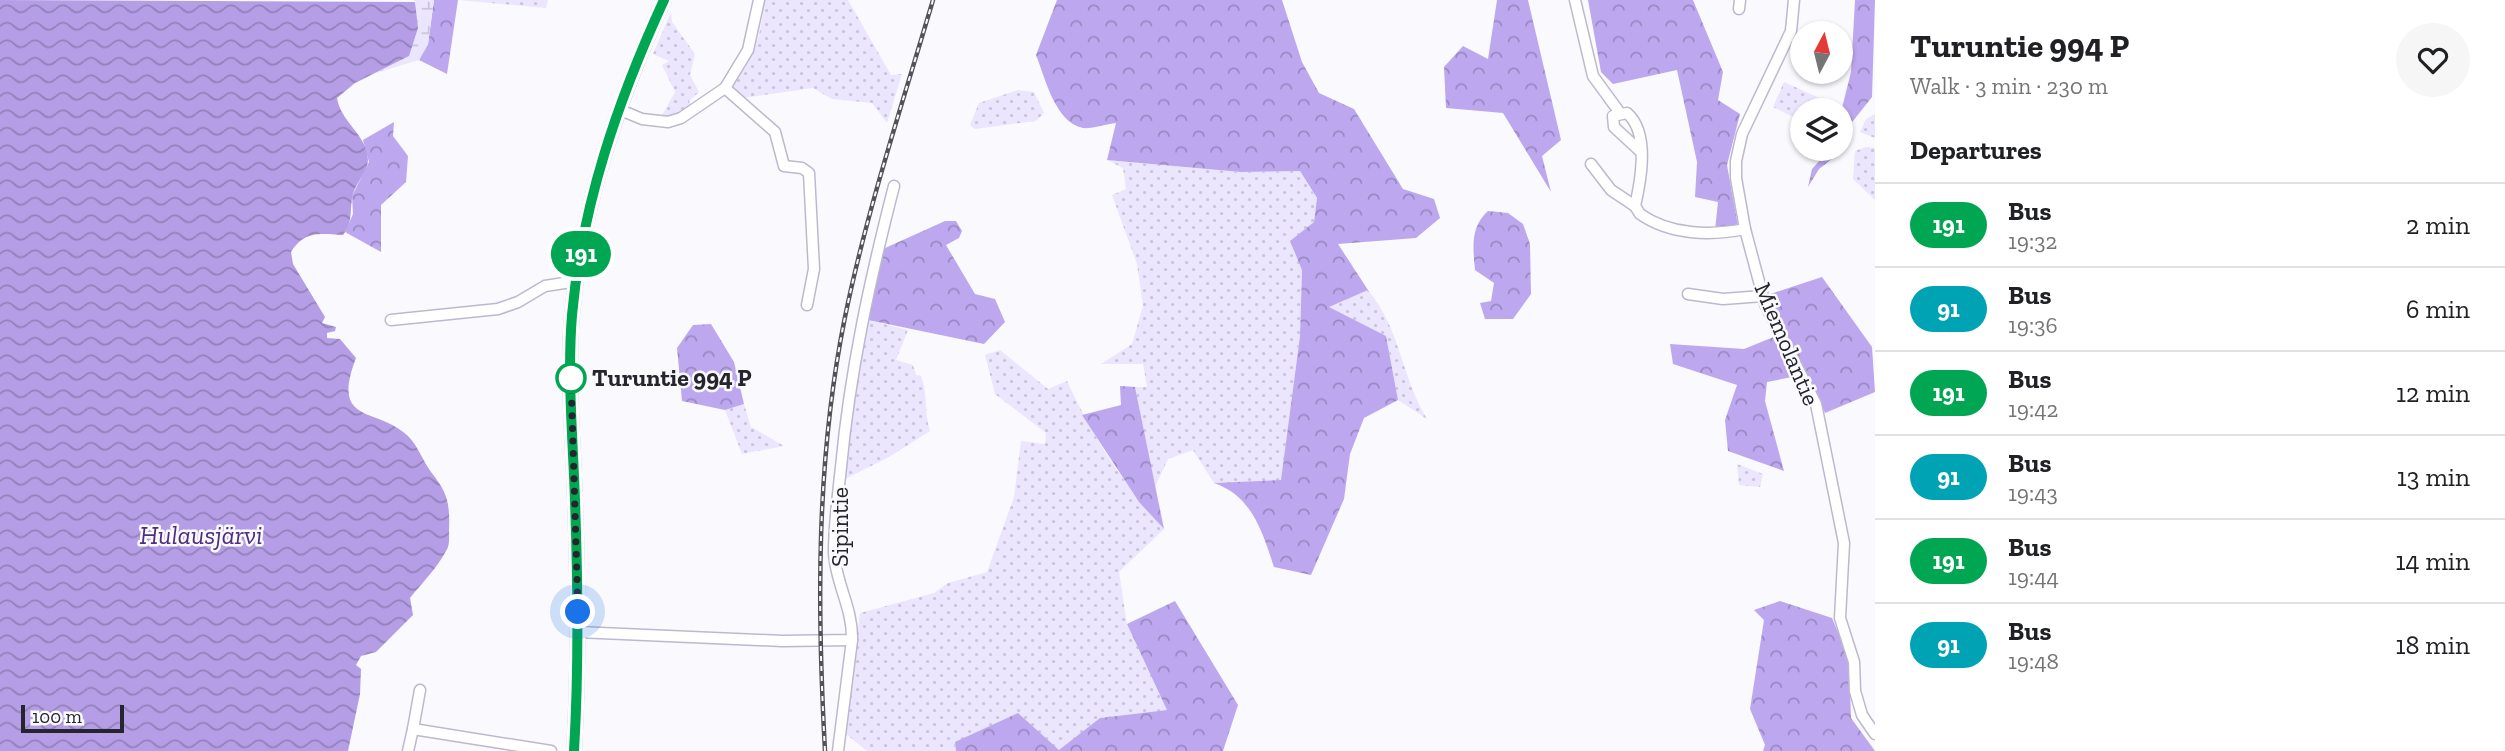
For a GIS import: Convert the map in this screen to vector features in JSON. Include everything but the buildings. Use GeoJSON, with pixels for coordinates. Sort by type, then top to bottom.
{"type":"FeatureCollection","features":[{"type":"Feature","properties":{"kind":"main road"},"geometry":{"type":"LineString","coordinates":[[574,751],[578,632],[570,358],[577,281],[588,212],[618,109],[664,0]]}},
{"type":"Feature","properties":{"kind":"street"},"geometry":{"type":"LineString","coordinates":[[618,109],[642,119],[668,122],[681,118],[725,88],[748,50],[759,0]]}},
{"type":"Feature","properties":{"kind":"street"},"geometry":{"type":"LineString","coordinates":[[1575,0],[1593,76],[1620,113],[1632,118],[1644,169],[1635,206]]}},
{"type":"Feature","properties":{"kind":"street","name":"Miemolantie"},"geometry":{"type":"LineString","coordinates":[[1794,0],[1791,31],[1749,114],[1736,161],[1745,229],[1763,296],[1772,321],[1816,404],[1843,543],[1840,618],[1854,662],[1855,691],[1862,715],[1875,734]]}},
{"type":"Feature","properties":{"kind":"street"},"geometry":{"type":"LineString","coordinates":[[725,88],[775,132],[784,166],[802,167],[809,173],[814,269],[807,305]]}},
{"type":"Feature","properties":{"kind":"street"},"geometry":{"type":"LineString","coordinates":[[1620,113],[1613,116],[1614,127],[1640,150]]}},
{"type":"Feature","properties":{"kind":"street"},"geometry":{"type":"LineString","coordinates":[[1591,164],[1611,190],[1635,206],[1647,219],[1694,233],[1711,235],[1745,229]]}},
{"type":"Feature","properties":{"kind":"street","name":"Sipintie"},"geometry":{"type":"LineString","coordinates":[[838,751],[853,623],[834,554],[845,418],[864,302],[894,186]]}},
{"type":"Feature","properties":{"kind":"street"},"geometry":{"type":"LineString","coordinates":[[391,320],[498,309],[518,302],[545,286],[577,281]]}},
{"type":"Feature","properties":{"kind":"street"},"geometry":{"type":"LineString","coordinates":[[1688,294],[1723,299],[1763,296]]}},
{"type":"Feature","properties":{"kind":"street"},"geometry":{"type":"LineString","coordinates":[[578,632],[782,641],[852,639]]}},
{"type":"Feature","properties":{"kind":"street"},"geometry":{"type":"LineString","coordinates":[[408,751],[420,690]]}},
{"type":"Feature","properties":{"kind":"street"},"geometry":{"type":"LineString","coordinates":[[413,729],[551,751]]}},
{"type":"Feature","properties":{"kind":"green space"},"geometry":{"type":"Polygon","coordinates":[[[413,0],[434,0],[428,44],[419,60],[376,73],[409,56],[416,2],[413,0]]]}},
{"type":"Feature","properties":{"kind":"green space"},"geometry":{"type":"Polygon","coordinates":[[[434,0],[458,0],[447,74],[419,60],[428,44],[434,0]]]}},
{"type":"Feature","properties":{"kind":"green space"},"geometry":{"type":"Polygon","coordinates":[[[458,0],[548,0],[546,8],[458,0]]]}},
{"type":"Feature","properties":{"kind":"green space"},"geometry":{"type":"Polygon","coordinates":[[[764,0],[848,0],[891,75],[902,74],[887,123],[872,103],[832,99],[813,88],[735,99],[726,93],[754,51],[764,0]]]}},
{"type":"Feature","properties":{"kind":"green space"},"geometry":{"type":"Polygon","coordinates":[[[1057,0],[1282,0],[1302,62],[1319,93],[1354,109],[1403,189],[1434,199],[1440,218],[1416,238],[1338,244],[1368,290],[1329,307],[1386,336],[1398,400],[1364,418],[1350,454],[1344,499],[1311,575],[1274,567],[1260,528],[1247,506],[1227,489],[1214,483],[1281,480],[1300,336],[1302,270],[1290,241],[1314,222],[1317,198],[1300,171],[1241,172],[1107,160],[1116,123],[1083,128],[1065,118],[1052,98],[1036,55],[1057,0]]]}},
{"type":"Feature","properties":{"kind":"green space"},"geometry":{"type":"Polygon","coordinates":[[[1497,0],[1528,0],[1561,140],[1542,156],[1551,192],[1503,113],[1446,108],[1444,67],[1463,46],[1488,59],[1497,0]]]}},
{"type":"Feature","properties":{"kind":"green space"},"geometry":{"type":"Polygon","coordinates":[[[1588,0],[1693,0],[1723,72],[1718,100],[1740,114],[1727,165],[1738,226],[1715,230],[1718,202],[1695,197],[1697,162],[1677,70],[1613,84],[1601,72],[1588,0]]]}},
{"type":"Feature","properties":{"kind":"green space"},"geometry":{"type":"Polygon","coordinates":[[[1855,0],[1875,0],[1872,97],[1853,121],[1853,98],[1844,98],[1848,84],[1853,84],[1855,0]]]}},
{"type":"Feature","properties":{"kind":"green space"},"geometry":{"type":"Polygon","coordinates":[[[671,12],[672,22],[695,54],[690,75],[699,92],[689,101],[692,107],[660,119],[675,92],[662,65],[669,61],[653,54],[671,12]]]}},
{"type":"Feature","properties":{"kind":"green space"},"geometry":{"type":"Polygon","coordinates":[[[1784,82],[1819,98],[1790,98],[1790,115],[1773,107],[1784,82]]]}},
{"type":"Feature","properties":{"kind":"green space"},"geometry":{"type":"Polygon","coordinates":[[[1018,90],[1034,92],[1044,113],[1036,121],[975,129],[970,125],[979,103],[1018,90]]]}},
{"type":"Feature","properties":{"kind":"green space"},"geometry":{"type":"Polygon","coordinates":[[[1875,114],[1875,138],[1860,132],[1866,119],[1875,114]]]}},
{"type":"Feature","properties":{"kind":"green space"},"geometry":{"type":"Polygon","coordinates":[[[394,122],[393,136],[408,156],[406,182],[381,205],[381,252],[345,232],[353,214],[352,196],[369,162],[363,140],[394,122]]]}},
{"type":"Feature","properties":{"kind":"green space"},"geometry":{"type":"Polygon","coordinates":[[[1866,147],[1875,148],[1875,200],[1853,179],[1855,151],[1866,147]]]}},
{"type":"Feature","properties":{"kind":"green space"},"geometry":{"type":"Polygon","coordinates":[[[1107,160],[1241,172],[1300,171],[1317,199],[1314,222],[1290,241],[1302,270],[1300,336],[1281,481],[1214,483],[1193,450],[1168,459],[1155,487],[1135,387],[1147,387],[1143,364],[1101,364],[1132,344],[1143,306],[1137,264],[1112,195],[1126,189],[1123,168],[1107,160]]]}},
{"type":"Feature","properties":{"kind":"green space"},"geometry":{"type":"Polygon","coordinates":[[[1819,161],[1829,161],[1819,169],[1808,187],[1812,169],[1819,161]]]}},
{"type":"Feature","properties":{"kind":"green space"},"geometry":{"type":"Polygon","coordinates":[[[1488,211],[1508,213],[1523,224],[1530,244],[1531,294],[1513,319],[1485,319],[1480,303],[1491,301],[1494,283],[1475,270],[1474,262],[1475,231],[1488,211]]]}},
{"type":"Feature","properties":{"kind":"green space"},"geometry":{"type":"Polygon","coordinates":[[[945,221],[956,221],[962,231],[959,238],[946,245],[975,294],[995,299],[1005,322],[984,344],[868,320],[883,249],[945,221]]]}},
{"type":"Feature","properties":{"kind":"green space"},"geometry":{"type":"Polygon","coordinates":[[[1822,277],[1872,347],[1875,392],[1825,413],[1814,387],[1782,331],[1770,294],[1822,277]]]}},
{"type":"Feature","properties":{"kind":"green space"},"geometry":{"type":"Polygon","coordinates":[[[1368,290],[1388,322],[1411,386],[1427,419],[1398,400],[1386,336],[1328,307],[1368,290]]]}},
{"type":"Feature","properties":{"kind":"green space"},"geometry":{"type":"Polygon","coordinates":[[[868,320],[908,330],[896,360],[913,365],[916,375],[921,376],[930,431],[889,457],[845,479],[851,418],[868,320]]]}},
{"type":"Feature","properties":{"kind":"green space"},"geometry":{"type":"Polygon","coordinates":[[[711,324],[734,362],[744,404],[725,410],[682,401],[677,348],[693,325],[711,324]]]}},
{"type":"Feature","properties":{"kind":"green space"},"geometry":{"type":"Polygon","coordinates":[[[1776,336],[1797,376],[1767,382],[1765,401],[1784,471],[1728,451],[1725,420],[1737,385],[1673,364],[1670,344],[1744,349],[1776,336]]]}},
{"type":"Feature","properties":{"kind":"green space"},"geometry":{"type":"Polygon","coordinates":[[[1000,350],[1048,389],[1067,381],[1110,459],[1135,495],[1164,529],[1119,572],[1127,624],[1168,710],[1100,718],[1059,751],[955,742],[956,751],[867,751],[846,734],[860,613],[934,593],[948,583],[987,572],[1014,497],[1021,441],[1045,444],[1046,433],[995,394],[985,355],[1000,350]]]}},
{"type":"Feature","properties":{"kind":"green space"},"geometry":{"type":"Polygon","coordinates":[[[1120,386],[1135,387],[1164,529],[1139,502],[1082,415],[1121,405],[1120,386]]]}},
{"type":"Feature","properties":{"kind":"green space"},"geometry":{"type":"Polygon","coordinates":[[[744,404],[751,427],[784,446],[742,454],[725,410],[744,404]]]}},
{"type":"Feature","properties":{"kind":"green space"},"geometry":{"type":"Polygon","coordinates":[[[1737,464],[1763,474],[1760,487],[1739,485],[1737,464]]]}},
{"type":"Feature","properties":{"kind":"green space"},"geometry":{"type":"Polygon","coordinates":[[[1175,601],[1238,705],[1223,751],[956,751],[955,742],[1018,713],[1059,750],[1100,718],[1167,710],[1127,624],[1175,601]]]}},
{"type":"Feature","properties":{"kind":"green space"},"geometry":{"type":"Polygon","coordinates":[[[1780,601],[1832,618],[1849,659],[1851,718],[1875,751],[1763,751],[1765,745],[1750,709],[1764,620],[1754,610],[1780,601]]]}},
{"type":"Feature","properties":{"kind":"water","name":"Hulausjärvi"},"geometry":{"type":"Polygon","coordinates":[[[0,0],[415,2],[418,28],[409,56],[355,83],[337,98],[343,115],[367,151],[368,160],[353,194],[346,230],[343,235],[320,234],[307,237],[291,252],[293,264],[325,317],[322,323],[336,327],[335,331],[327,333],[327,338],[340,339],[356,358],[349,380],[349,395],[353,405],[408,436],[441,486],[448,506],[448,547],[410,598],[413,615],[376,652],[361,656],[356,665],[361,669],[360,694],[348,751],[0,751],[0,0]]]}},
{"type":"Feature","properties":{"kind":"railway"},"geometry":{"type":"LineString","coordinates":[[825,751],[821,533],[835,371],[864,237],[933,0]]}},
{"type":"Feature","properties":{"kind":"bus line","name":"191"},"geometry":{"type":"LineString","coordinates":[[574,751],[578,632],[571,411],[572,313],[588,212],[597,176],[627,85],[664,0]]}},
{"type":"Feature","properties":{"kind":"place","name":"Turuntie 994 P"},"geometry":{"type":"Point","coordinates":[571,378]}},
{"type":"Feature","properties":{"kind":"route"},"geometry":{"type":"LineString","coordinates":[[571,378],[578,612]]}}]}
